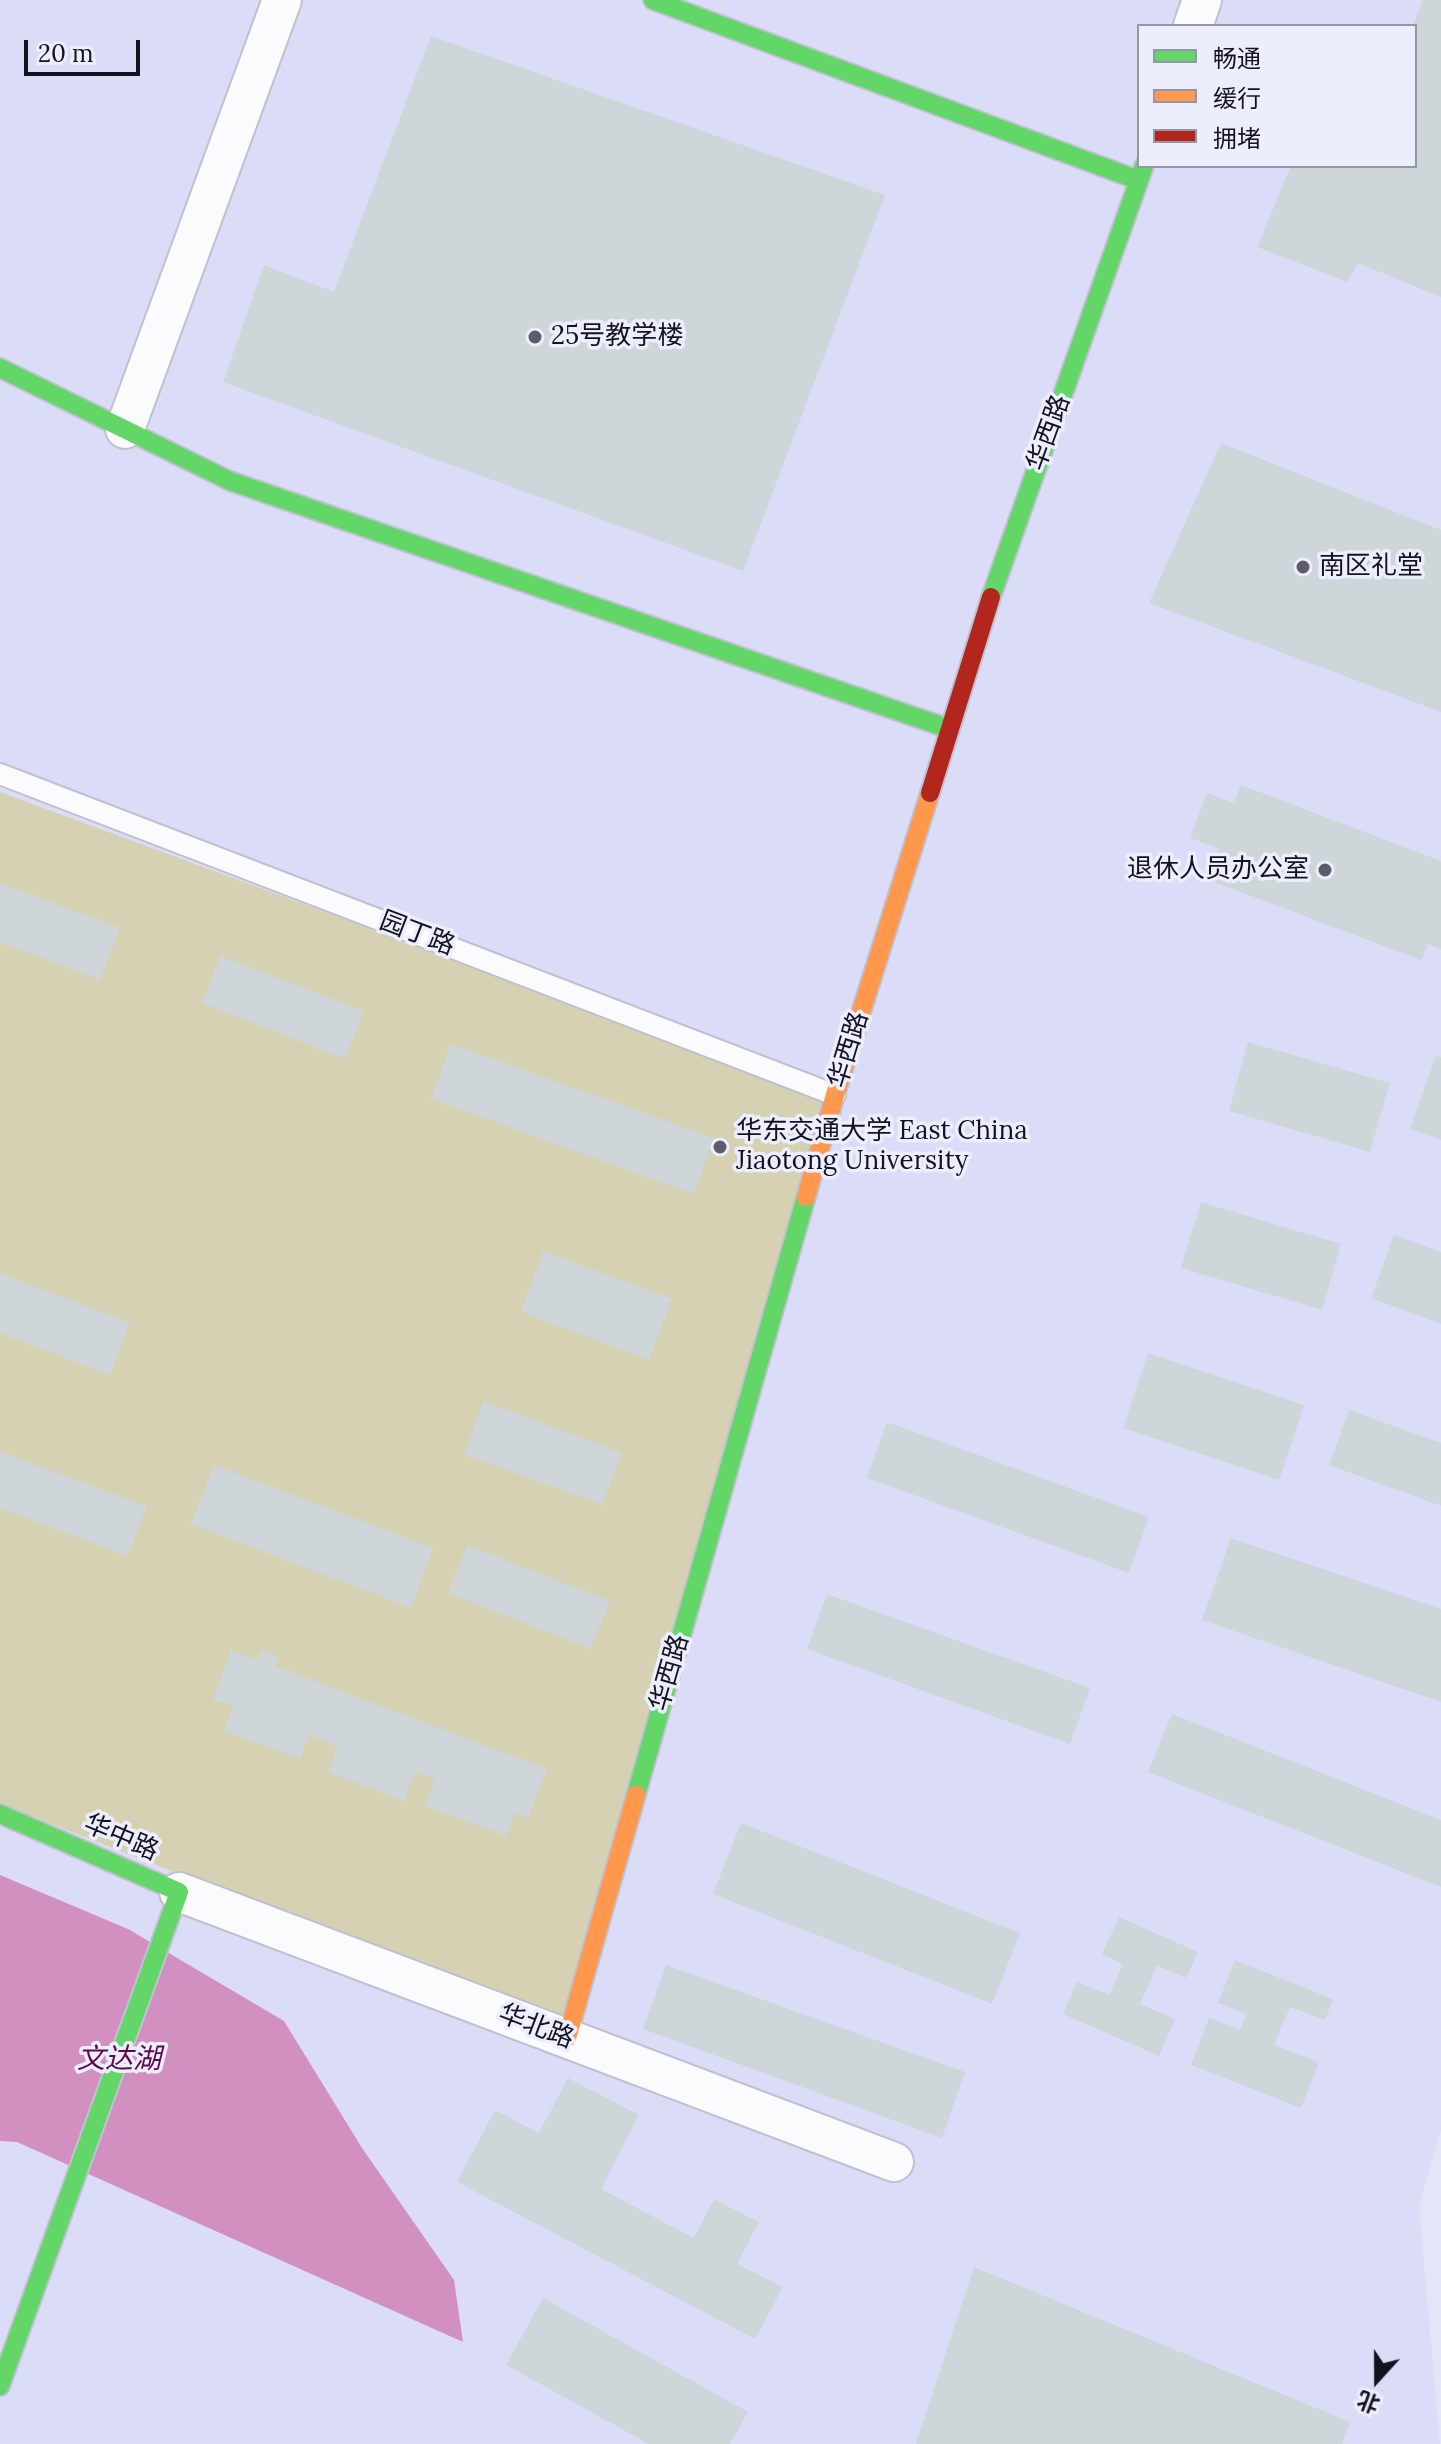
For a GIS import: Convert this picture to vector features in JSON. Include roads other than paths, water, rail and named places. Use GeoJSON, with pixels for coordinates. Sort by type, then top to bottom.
{"type":"FeatureCollection","features":[{"type":"Feature","properties":{"kind":"street"},"geometry":{"type":"LineString","coordinates":[[125,429],[282,0]]}},
{"type":"Feature","properties":{"kind":"street"},"geometry":{"type":"LineString","coordinates":[[653,0],[1141,173]]}},
{"type":"Feature","properties":{"kind":"street"},"geometry":{"type":"LineString","coordinates":[[1194,24],[1202,0]]}},
{"type":"Feature","properties":{"kind":"street","name":"华西路"},"geometry":{"type":"LineString","coordinates":[[567,2038],[835,1095],[995,584],[1141,173]]}},
{"type":"Feature","properties":{"kind":"street"},"geometry":{"type":"LineString","coordinates":[[0,368],[230,481],[950,729]]}},
{"type":"Feature","properties":{"kind":"street","name":"华中路"},"geometry":{"type":"LineString","coordinates":[[0,1814],[179,1892],[0,2386]]}},
{"type":"Feature","properties":{"kind":"street","name":"华北路"},"geometry":{"type":"LineString","coordinates":[[179,1892],[894,2162]]}},
{"type":"Feature","properties":{"kind":"lane","name":"园丁路"},"geometry":{"type":"LineString","coordinates":[[0,774],[835,1095]]}},
{"type":"Feature","properties":{"kind":"water","name":"文达湖"},"geometry":{"type":"Polygon","coordinates":[[[0,1875],[128,1929],[284,2021],[362,2148],[454,2280],[463,2342],[17,2142],[0,2141],[0,1875]]]}},
{"type":"Feature","properties":{"kind":"place","name":"25号教学楼"},"geometry":{"type":"Point","coordinates":[535,337]}},
{"type":"Feature","properties":{"kind":"place","name":"南区礼堂"},"geometry":{"type":"Point","coordinates":[1303,567]}},
{"type":"Feature","properties":{"kind":"place","name":"退休人员办公室"},"geometry":{"type":"Point","coordinates":[1325,870]}},
{"type":"Feature","properties":{"kind":"place","name":"华东交通大学 East China Jiaotong University"},"geometry":{"type":"Point","coordinates":[720,1147]}}]}
